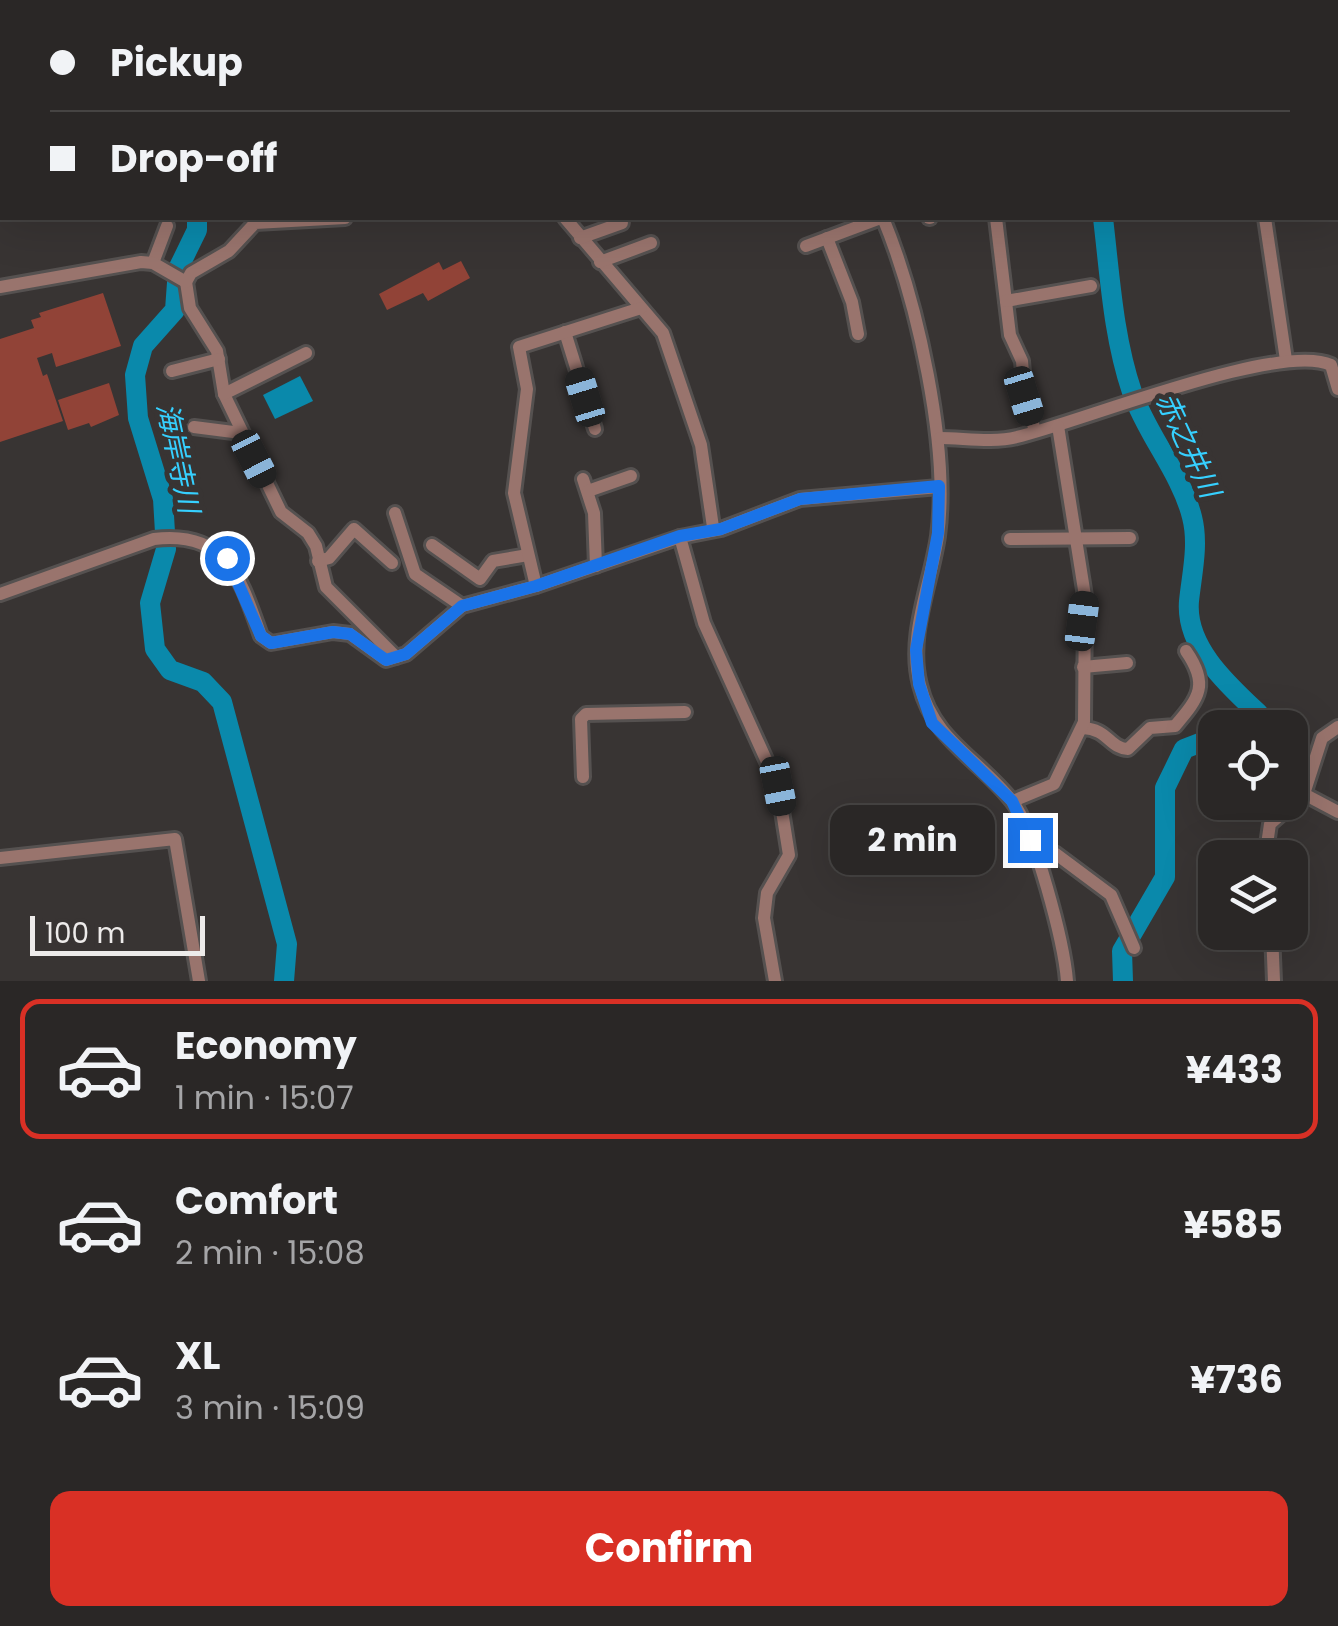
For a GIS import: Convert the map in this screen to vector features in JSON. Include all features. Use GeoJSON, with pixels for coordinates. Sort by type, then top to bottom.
{"type":"FeatureCollection","features":[{"type":"Feature","properties":{"kind":"street"},"geometry":{"type":"LineString","coordinates":[[179,277],[229,251],[255,222],[298,220]]}},
{"type":"Feature","properties":{"kind":"street"},"geometry":{"type":"LineString","coordinates":[[567,220],[663,333],[701,445],[713,528]]}},
{"type":"Feature","properties":{"kind":"street"},"geometry":{"type":"LineString","coordinates":[[806,246],[876,220]]}},
{"type":"Feature","properties":{"kind":"street"},"geometry":{"type":"LineString","coordinates":[[883,220],[902,263],[940,438],[938,533],[916,650],[919,684],[932,723],[1012,801],[1030,840],[1065,956],[1067,981]]}},
{"type":"Feature","properties":{"kind":"street"},"geometry":{"type":"LineString","coordinates":[[996,220],[1006,301],[1035,431]]}},
{"type":"Feature","properties":{"kind":"street"},"geometry":{"type":"LineString","coordinates":[[1265,220],[1286,360]]}},
{"type":"Feature","properties":{"kind":"street"},"geometry":{"type":"LineString","coordinates":[[580,238],[622,223]]}},
{"type":"Feature","properties":{"kind":"street"},"geometry":{"type":"LineString","coordinates":[[153,263],[166,226]]}},
{"type":"Feature","properties":{"kind":"street"},"geometry":{"type":"LineString","coordinates":[[826,238],[852,302],[858,334]]}},
{"type":"Feature","properties":{"kind":"street"},"geometry":{"type":"LineString","coordinates":[[600,262],[651,243]]}},
{"type":"Feature","properties":{"kind":"street"},"geometry":{"type":"LineString","coordinates":[[1,285],[122,264],[153,263],[179,277],[190,308],[219,359],[224,394],[281,512],[308,533],[326,586],[336,599],[396,657]]}},
{"type":"Feature","properties":{"kind":"street"},"geometry":{"type":"LineString","coordinates":[[1006,301],[1091,286]]}},
{"type":"Feature","properties":{"kind":"street"},"geometry":{"type":"LineString","coordinates":[[536,586],[513,480],[528,390],[519,347],[642,308]]}},
{"type":"Feature","properties":{"kind":"street"},"geometry":{"type":"LineString","coordinates":[[565,332],[595,429]]}},
{"type":"Feature","properties":{"kind":"street"},"geometry":{"type":"LineString","coordinates":[[224,394],[306,353]]}},
{"type":"Feature","properties":{"kind":"street"},"geometry":{"type":"LineString","coordinates":[[172,371],[219,359]]}},
{"type":"Feature","properties":{"kind":"street"},"geometry":{"type":"LineString","coordinates":[[940,438],[1004,439],[1126,406],[1220,375],[1286,360],[1319,360],[1331,365],[1338,389]]}},
{"type":"Feature","properties":{"kind":"street"},"geometry":{"type":"LineString","coordinates":[[1012,801],[1054,784],[1083,728],[1085,596],[1058,426]]}},
{"type":"Feature","properties":{"kind":"street"},"geometry":{"type":"LineString","coordinates":[[194,427],[241,432]]}},
{"type":"Feature","properties":{"kind":"street"},"geometry":{"type":"LineString","coordinates":[[596,566],[586,485],[631,476]]}},
{"type":"Feature","properties":{"kind":"street"},"geometry":{"type":"LineString","coordinates":[[0,594],[166,538],[202,545],[227,558],[261,636],[271,643],[333,632],[359,639],[380,659],[396,657],[421,642],[462,606],[536,586],[680,536],[721,529],[800,499],[939,486]]}},
{"type":"Feature","properties":{"kind":"street"},"geometry":{"type":"LineString","coordinates":[[395,513],[415,574],[462,606]]}},
{"type":"Feature","properties":{"kind":"street"},"geometry":{"type":"LineString","coordinates":[[318,561],[329,558],[354,530],[392,563]]}},
{"type":"Feature","properties":{"kind":"street"},"geometry":{"type":"LineString","coordinates":[[680,536],[704,623],[778,786],[789,855],[767,894],[764,918],[775,981]]}},
{"type":"Feature","properties":{"kind":"street"},"geometry":{"type":"LineString","coordinates":[[1010,539],[1130,538]]}},
{"type":"Feature","properties":{"kind":"street"},"geometry":{"type":"LineString","coordinates":[[432,545],[480,579],[493,561],[528,555]]}},
{"type":"Feature","properties":{"kind":"street"},"geometry":{"type":"LineString","coordinates":[[1083,728],[1097,729],[1120,749],[1128,750],[1150,728],[1176,726],[1200,697],[1203,680],[1186,651]]}},
{"type":"Feature","properties":{"kind":"street"},"geometry":{"type":"LineString","coordinates":[[1083,667],[1127,664]]}},
{"type":"Feature","properties":{"kind":"street"},"geometry":{"type":"LineString","coordinates":[[583,776],[581,719],[586,714],[685,712]]}},
{"type":"Feature","properties":{"kind":"street"},"geometry":{"type":"LineString","coordinates":[[1308,782],[1322,738],[1338,727]]}},
{"type":"Feature","properties":{"kind":"street"},"geometry":{"type":"LineString","coordinates":[[1308,796],[1338,812]]}},
{"type":"Feature","properties":{"kind":"street"},"geometry":{"type":"LineString","coordinates":[[0,858],[175,839],[199,981]]}},
{"type":"Feature","properties":{"kind":"street"},"geometry":{"type":"LineString","coordinates":[[1030,840],[1056,854],[1111,895],[1134,948]]}},
{"type":"Feature","properties":{"kind":"street"},"geometry":{"type":"LineString","coordinates":[[1273,950],[1274,981]]}},
{"type":"Feature","properties":{"kind":"water"},"geometry":{"type":"Polygon","coordinates":[[[300,376],[313,401],[275,419],[263,395],[300,376]]]}},
{"type":"Feature","properties":{"kind":"building"},"geometry":{"type":"Polygon","coordinates":[[[461,261],[470,278],[428,301],[423,293],[387,310],[379,294],[439,262],[443,270],[461,261]]]}},
{"type":"Feature","properties":{"kind":"building"},"geometry":{"type":"Polygon","coordinates":[[[103,293],[121,346],[56,367],[52,353],[37,358],[43,376],[47,374],[63,421],[0,442],[0,339],[34,328],[31,320],[41,317],[39,313],[103,293]]]}},
{"type":"Feature","properties":{"kind":"building"},"geometry":{"type":"Polygon","coordinates":[[[109,383],[119,415],[91,427],[89,423],[68,430],[58,400],[109,383]]]}},
{"type":"Feature","properties":{"kind":"waterway","name":"海岸寺川"},"geometry":{"type":"LineString","coordinates":[[197,220],[197,230],[178,269],[175,310],[143,346],[135,375],[138,418],[163,499],[166,549],[150,603],[155,649],[170,670],[203,682],[222,702],[287,944],[284,981]]}},
{"type":"Feature","properties":{"kind":"waterway","name":"赤之井川"},"geometry":{"type":"LineString","coordinates":[[1103,220],[1120,349],[1132,392],[1180,485],[1192,517],[1195,548],[1189,601],[1194,634],[1211,664],[1255,710]]}},
{"type":"Feature","properties":{"kind":"waterway","name":"赤之井川"},"geometry":{"type":"LineString","coordinates":[[1123,981],[1122,951],[1165,877],[1165,788],[1184,749],[1198,744]]}},
{"type":"Feature","properties":{"kind":"route"},"geometry":{"type":"LineString","coordinates":[[227,558],[235,568],[261,636],[271,643],[333,632],[350,634],[386,660],[406,654],[462,606],[536,586],[680,536],[721,529],[800,499],[939,486],[938,533],[916,650],[919,684],[932,723],[1012,801],[1030,840]]}}]}
